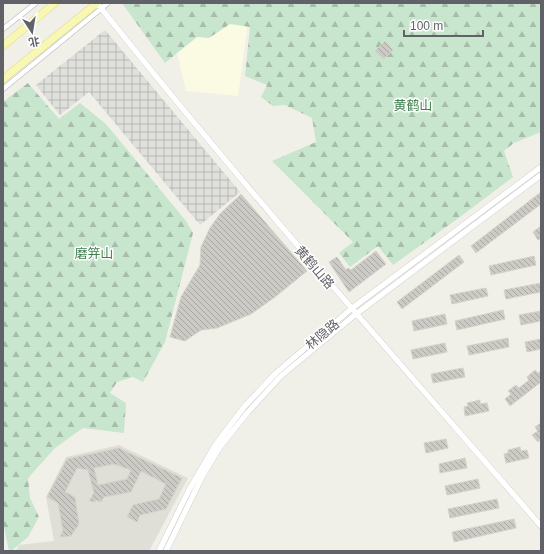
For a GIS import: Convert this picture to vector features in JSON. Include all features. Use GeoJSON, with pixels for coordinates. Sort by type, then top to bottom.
{"type":"FeatureCollection","features":[{"type":"Feature","properties":{"kind":"main road"},"geometry":{"type":"LineString","coordinates":[[3,46],[55,3]]}},
{"type":"Feature","properties":{"kind":"main road"},"geometry":{"type":"LineString","coordinates":[[3,79],[98,4]]}},
{"type":"Feature","properties":{"kind":"street"},"geometry":{"type":"LineString","coordinates":[[3,29],[36,3]]}},
{"type":"Feature","properties":{"kind":"street"},"geometry":{"type":"LineString","coordinates":[[3,89],[98,4],[108,3]]}},
{"type":"Feature","properties":{"kind":"street","name":"黄鹤山路"},"geometry":{"type":"LineString","coordinates":[[98,4],[165,88],[351,309],[541,526]]}},
{"type":"Feature","properties":{"kind":"street","name":"林隐路"},"geometry":{"type":"LineString","coordinates":[[160,551],[190,490],[216,444],[244,407],[276,373],[351,309],[541,167]]}},
{"type":"Feature","properties":{"kind":"street","name":"林隐路"},"geometry":{"type":"LineString","coordinates":[[166,551],[204,475],[220,447],[248,412],[281,376],[356,314],[541,175]]}},
{"type":"Feature","properties":{"kind":"shaded area"},"geometry":{"type":"Polygon","coordinates":[[[249,14],[238,96],[186,91],[174,39],[249,14]]]}},
{"type":"Feature","properties":{"kind":"shaded area"},"geometry":{"type":"Polygon","coordinates":[[[105,30],[240,192],[200,225],[89,92],[60,115],[36,85],[105,30]]]}},
{"type":"Feature","properties":{"kind":"shaded area"},"geometry":{"type":"Polygon","coordinates":[[[119,445],[188,478],[149,551],[16,551],[19,545],[54,541],[46,497],[66,457],[119,445]]]}},
{"type":"Feature","properties":{"kind":"green space","name":"黄鹤山"},"geometry":{"type":"Polygon","coordinates":[[[122,3],[541,3],[541,132],[514,143],[504,151],[513,177],[393,265],[378,246],[350,267],[339,253],[353,242],[272,161],[316,142],[312,118],[285,105],[273,106],[261,97],[267,85],[245,76],[250,27],[230,24],[209,38],[197,37],[165,63],[122,3]]]}},
{"type":"Feature","properties":{"kind":"green space","name":"磨笄山"},"geometry":{"type":"Polygon","coordinates":[[[28,83],[59,119],[80,103],[106,124],[186,221],[193,233],[165,342],[143,382],[133,377],[117,382],[110,393],[126,403],[124,433],[83,428],[55,448],[28,478],[30,498],[39,517],[28,537],[9,551],[3,522],[3,102],[28,83]]]}},
{"type":"Feature","properties":{"kind":"building"},"geometry":{"type":"Polygon","coordinates":[[[385,41],[393,50],[384,59],[375,51],[385,41]]]}},
{"type":"Feature","properties":{"kind":"building"},"geometry":{"type":"Polygon","coordinates":[[[541,192],[541,204],[476,253],[471,246],[541,192]]]}},
{"type":"Feature","properties":{"kind":"building"},"geometry":{"type":"Polygon","coordinates":[[[241,194],[307,271],[251,314],[217,328],[201,330],[185,341],[170,337],[181,297],[200,265],[201,247],[210,228],[220,214],[241,194]]]}},
{"type":"Feature","properties":{"kind":"building"},"geometry":{"type":"Polygon","coordinates":[[[541,226],[541,238],[538,240],[533,232],[541,226]]]}},
{"type":"Feature","properties":{"kind":"building"},"geometry":{"type":"Polygon","coordinates":[[[376,251],[386,264],[349,292],[329,262],[337,257],[346,270],[348,268],[351,270],[376,251]]]}},
{"type":"Feature","properties":{"kind":"building"},"geometry":{"type":"Polygon","coordinates":[[[459,255],[464,262],[402,309],[397,302],[459,255]]]}},
{"type":"Feature","properties":{"kind":"building"},"geometry":{"type":"Polygon","coordinates":[[[534,256],[536,265],[491,275],[489,266],[534,256]]]}},
{"type":"Feature","properties":{"kind":"building"},"geometry":{"type":"Polygon","coordinates":[[[541,283],[541,292],[506,299],[504,290],[541,283]]]}},
{"type":"Feature","properties":{"kind":"building"},"geometry":{"type":"Polygon","coordinates":[[[486,288],[488,296],[452,304],[450,295],[486,288]]]}},
{"type":"Feature","properties":{"kind":"building"},"geometry":{"type":"Polygon","coordinates":[[[503,310],[505,319],[457,330],[455,321],[503,310]]]}},
{"type":"Feature","properties":{"kind":"building"},"geometry":{"type":"Polygon","coordinates":[[[541,311],[541,321],[521,325],[519,315],[541,311]]]}},
{"type":"Feature","properties":{"kind":"building"},"geometry":{"type":"Polygon","coordinates":[[[445,314],[447,324],[414,331],[412,321],[445,314]]]}},
{"type":"Feature","properties":{"kind":"building"},"geometry":{"type":"Polygon","coordinates":[[[508,338],[509,347],[469,355],[467,346],[508,338]]]}},
{"type":"Feature","properties":{"kind":"building"},"geometry":{"type":"Polygon","coordinates":[[[541,339],[541,349],[527,352],[525,342],[541,339]]]}},
{"type":"Feature","properties":{"kind":"building"},"geometry":{"type":"Polygon","coordinates":[[[445,343],[447,352],[413,359],[411,350],[445,343]]]}},
{"type":"Feature","properties":{"kind":"building"},"geometry":{"type":"Polygon","coordinates":[[[463,368],[465,377],[433,383],[431,374],[463,368]]]}},
{"type":"Feature","properties":{"kind":"building"},"geometry":{"type":"Polygon","coordinates":[[[535,370],[538,373],[541,371],[541,382],[510,406],[505,399],[511,394],[508,391],[516,385],[519,388],[529,380],[527,377],[535,370]]]}},
{"type":"Feature","properties":{"kind":"building"},"geometry":{"type":"Polygon","coordinates":[[[480,400],[480,404],[487,403],[489,411],[465,416],[464,407],[468,406],[467,403],[480,400]]]}},
{"type":"Feature","properties":{"kind":"building"},"geometry":{"type":"Polygon","coordinates":[[[541,423],[541,439],[538,442],[532,435],[538,431],[535,427],[541,423]]]}},
{"type":"Feature","properties":{"kind":"building"},"geometry":{"type":"Polygon","coordinates":[[[446,439],[448,448],[426,453],[424,443],[446,439]]]}},
{"type":"Feature","properties":{"kind":"building"},"geometry":{"type":"Polygon","coordinates":[[[520,447],[521,451],[527,450],[529,458],[506,463],[504,454],[508,453],[508,450],[520,447]]]}},
{"type":"Feature","properties":{"kind":"building"},"geometry":{"type":"Polygon","coordinates":[[[119,448],[182,478],[166,509],[140,515],[137,522],[127,517],[133,505],[159,499],[166,484],[141,471],[131,492],[104,497],[101,502],[96,500],[95,502],[89,501],[94,493],[88,470],[77,468],[65,492],[75,497],[79,524],[71,536],[60,537],[63,531],[58,503],[47,497],[67,459],[119,448]],[[114,464],[94,468],[98,485],[127,479],[131,470],[114,464]]]}},
{"type":"Feature","properties":{"kind":"building"},"geometry":{"type":"Polygon","coordinates":[[[465,458],[467,468],[440,473],[439,464],[465,458]]]}},
{"type":"Feature","properties":{"kind":"building"},"geometry":{"type":"Polygon","coordinates":[[[478,479],[480,488],[447,495],[445,486],[478,479]]]}},
{"type":"Feature","properties":{"kind":"building"},"geometry":{"type":"Polygon","coordinates":[[[497,499],[499,508],[450,518],[448,509],[497,499]]]}},
{"type":"Feature","properties":{"kind":"building"},"geometry":{"type":"Polygon","coordinates":[[[514,519],[516,528],[454,542],[452,532],[514,519]]]}}]}
